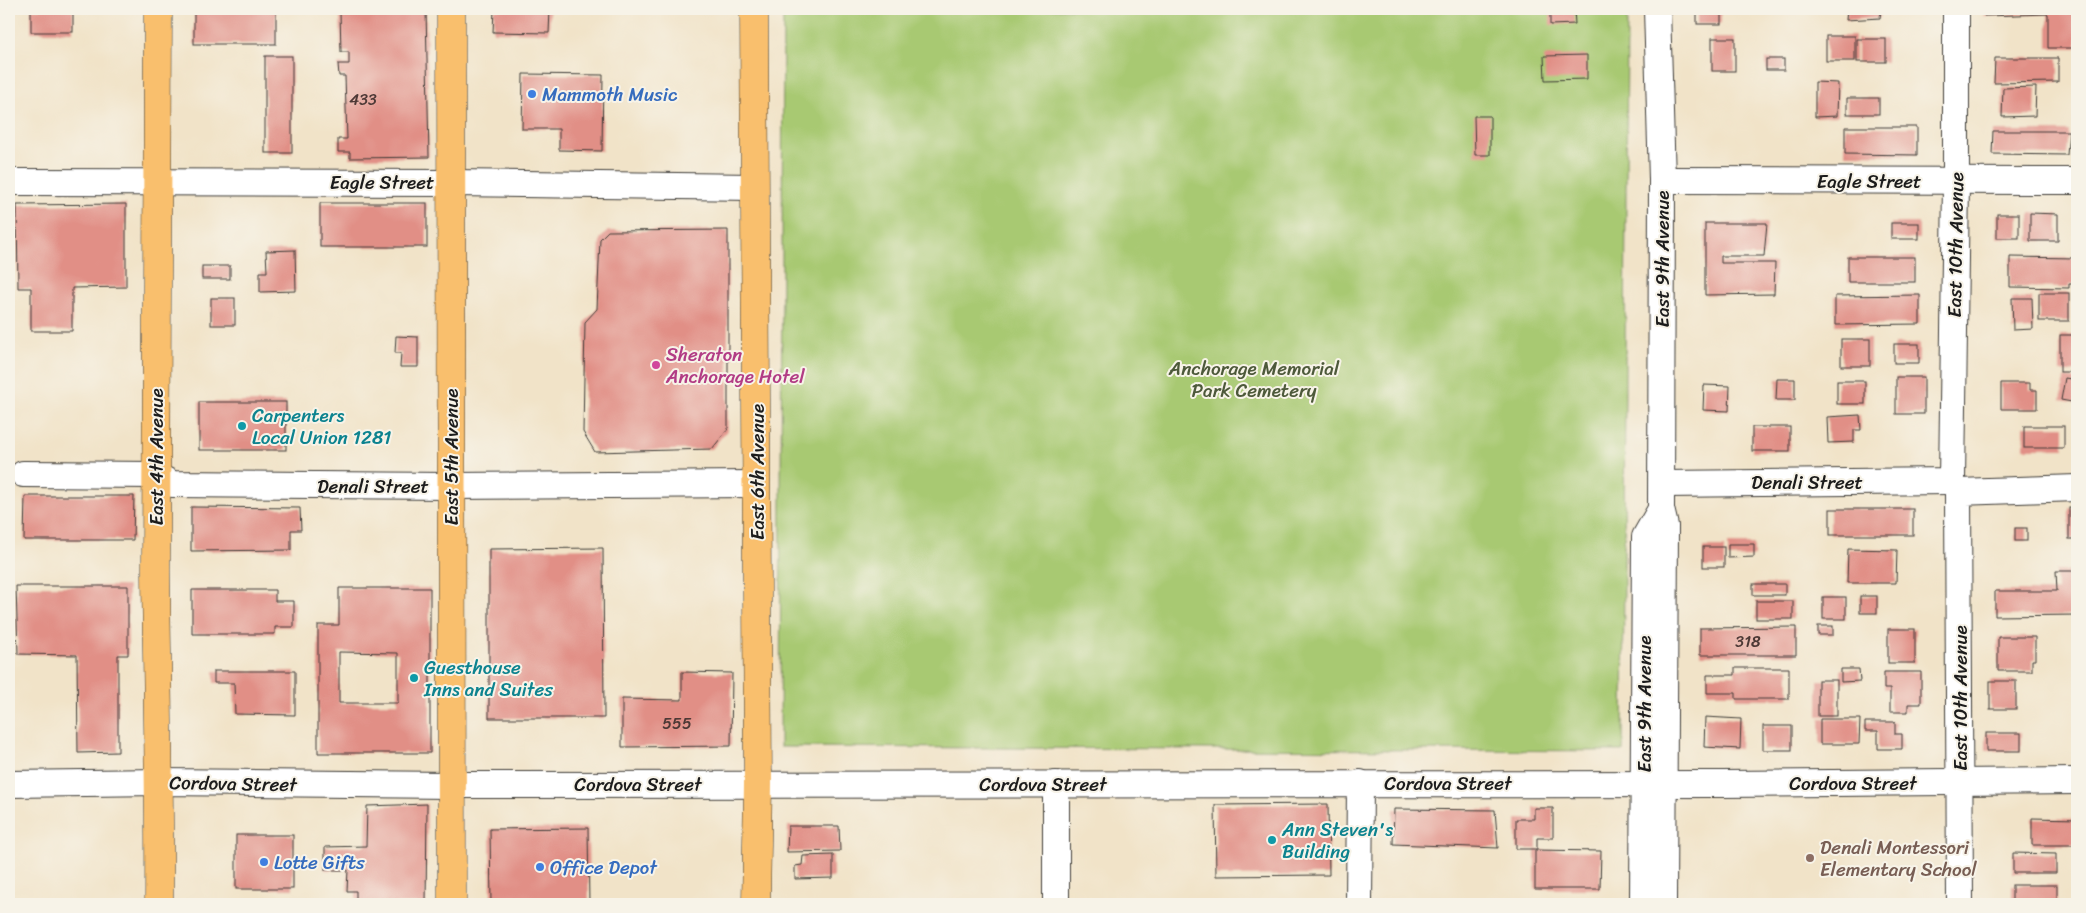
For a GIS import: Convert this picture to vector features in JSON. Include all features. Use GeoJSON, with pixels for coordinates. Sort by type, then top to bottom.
{"type":"FeatureCollection","features":[{"type":"Feature","properties":{"kind":"main road","name":"East 4th Avenue"},"geometry":{"type":"LineString","coordinates":[[158,9],[159,182],[156,475],[160,782],[159,904]]}},
{"type":"Feature","properties":{"kind":"main road","name":"East 5th Avenue"},"geometry":{"type":"LineString","coordinates":[[451,9],[452,904]]}},
{"type":"Feature","properties":{"kind":"main road","name":"East 6th Avenue"},"geometry":{"type":"LineString","coordinates":[[754,9],[758,784],[756,904]]}},
{"type":"Feature","properties":{"kind":"street","name":"East 9th Avenue"},"geometry":{"type":"LineString","coordinates":[[1643,904],[1654,784],[1665,526],[1661,509],[1662,180],[1657,9]]}},
{"type":"Feature","properties":{"kind":"street","name":"East 10th Avenue"},"geometry":{"type":"LineString","coordinates":[[1956,9],[1955,487],[1960,904]]}},
{"type":"Feature","properties":{"kind":"street","name":"Eagle Street"},"geometry":{"type":"LineString","coordinates":[[1662,180],[2077,181]]}},
{"type":"Feature","properties":{"kind":"street","name":"Eagle Street"},"geometry":{"type":"LineString","coordinates":[[9,182],[451,183],[755,187]]}},
{"type":"Feature","properties":{"kind":"street","name":"Denali Street"},"geometry":{"type":"LineString","coordinates":[[23,474],[156,475],[172,484],[451,486],[756,484]]}},
{"type":"Feature","properties":{"kind":"street","name":"Denali Street"},"geometry":{"type":"LineString","coordinates":[[1662,484],[2077,488]]}},
{"type":"Feature","properties":{"kind":"street","name":"Cordova Street"},"geometry":{"type":"LineString","coordinates":[[9,784],[160,782],[451,785],[1654,784],[2077,781]]}},
{"type":"Feature","properties":{"kind":"street"},"geometry":{"type":"LineString","coordinates":[[1359,904],[1360,783]]}},
{"type":"Feature","properties":{"kind":"street"},"geometry":{"type":"LineString","coordinates":[[1056,784],[1056,904]]}},
{"type":"Feature","properties":{"kind":"street","name":"East 9th Avenue"},"geometry":{"type":"LineString","coordinates":[[1654,784],[1663,904]]}},
{"type":"Feature","properties":{"kind":"green space","name":"Anchorage Memorial Park Cemetery"},"geometry":{"type":"Polygon","coordinates":[[[783,9],[1627,9],[1623,751],[780,747],[783,9]]]}},
{"type":"Feature","properties":{"kind":"building"},"geometry":{"type":"Polygon","coordinates":[[[31,9],[73,9],[73,32],[31,32],[31,9]]]}},
{"type":"Feature","properties":{"kind":"building"},"geometry":{"type":"Polygon","coordinates":[[[194,9],[276,9],[276,44],[194,44],[194,9]]]}},
{"type":"Feature","properties":{"kind":"building"},"geometry":{"type":"Polygon","coordinates":[[[494,9],[550,9],[549,33],[493,32],[494,9]]]}},
{"type":"Feature","properties":{"kind":"building"},"geometry":{"type":"Polygon","coordinates":[[[1550,9],[1574,9],[1575,24],[1550,25],[1550,9]]]}},
{"type":"Feature","properties":{"kind":"building"},"geometry":{"type":"Polygon","coordinates":[[[1697,9],[1721,9],[1721,24],[1697,24],[1697,9]]]}},
{"type":"Feature","properties":{"kind":"building"},"geometry":{"type":"Polygon","coordinates":[[[1847,9],[1881,9],[1880,18],[1846,20],[1847,9]]]}},
{"type":"Feature","properties":{"kind":"building"},"geometry":{"type":"Polygon","coordinates":[[[1984,9],[2077,9],[2077,48],[2048,48],[2048,14],[1984,16],[1984,9]]]}},
{"type":"Feature","properties":{"kind":"building"},"geometry":{"type":"Polygon","coordinates":[[[426,10],[429,157],[350,158],[350,152],[338,152],[338,139],[347,139],[345,76],[339,76],[338,64],[349,64],[349,52],[341,52],[340,12],[426,10]]]}},
{"type":"Feature","properties":{"kind":"building"},"geometry":{"type":"Polygon","coordinates":[[[1826,36],[1855,36],[1855,61],[1826,61],[1826,36]]]}},
{"type":"Feature","properties":{"kind":"building"},"geometry":{"type":"Polygon","coordinates":[[[1712,38],[1735,38],[1735,71],[1712,71],[1712,38]]]}},
{"type":"Feature","properties":{"kind":"building"},"geometry":{"type":"Polygon","coordinates":[[[1857,39],[1886,39],[1886,62],[1857,62],[1857,39]]]}},
{"type":"Feature","properties":{"kind":"building"},"geometry":{"type":"Polygon","coordinates":[[[9,53],[13,53],[12,148],[9,148],[9,53]]]}},
{"type":"Feature","properties":{"kind":"building"},"geometry":{"type":"Polygon","coordinates":[[[1587,55],[1587,79],[1545,80],[1544,56],[1587,55]]]}},
{"type":"Feature","properties":{"kind":"building"},"geometry":{"type":"Polygon","coordinates":[[[265,56],[292,56],[292,153],[265,153],[265,56]]]}},
{"type":"Feature","properties":{"kind":"building"},"geometry":{"type":"Polygon","coordinates":[[[1995,58],[2058,58],[2058,82],[1994,83],[1995,58]]]}},
{"type":"Feature","properties":{"kind":"building"},"geometry":{"type":"Polygon","coordinates":[[[1766,59],[1784,59],[1784,70],[1766,70],[1766,59]]]}},
{"type":"Feature","properties":{"kind":"building"},"geometry":{"type":"Polygon","coordinates":[[[523,74],[603,75],[602,151],[559,150],[559,129],[522,129],[523,74]]]}},
{"type":"Feature","properties":{"kind":"building"},"geometry":{"type":"Polygon","coordinates":[[[1815,82],[1838,83],[1837,116],[1815,117],[1815,82]]]}},
{"type":"Feature","properties":{"kind":"building"},"geometry":{"type":"Polygon","coordinates":[[[2036,87],[2035,116],[2002,117],[2003,88],[2036,87]]]}},
{"type":"Feature","properties":{"kind":"building"},"geometry":{"type":"Polygon","coordinates":[[[1847,98],[1879,98],[1879,114],[1847,114],[1847,98]]]}},
{"type":"Feature","properties":{"kind":"building"},"geometry":{"type":"Polygon","coordinates":[[[1474,116],[1490,116],[1490,155],[1475,155],[1474,116]]]}},
{"type":"Feature","properties":{"kind":"building"},"geometry":{"type":"Polygon","coordinates":[[[1845,127],[1917,127],[1917,155],[1845,154],[1845,127]]]}},
{"type":"Feature","properties":{"kind":"building"},"geometry":{"type":"Polygon","coordinates":[[[1993,131],[2069,131],[2067,155],[1992,154],[1993,131]]]}},
{"type":"Feature","properties":{"kind":"building"},"geometry":{"type":"Polygon","coordinates":[[[320,203],[427,203],[427,247],[320,247],[320,203]]]}},
{"type":"Feature","properties":{"kind":"building"},"geometry":{"type":"Polygon","coordinates":[[[126,204],[126,287],[72,288],[72,331],[31,331],[31,288],[18,288],[17,205],[126,204]]]}},
{"type":"Feature","properties":{"kind":"building"},"geometry":{"type":"Polygon","coordinates":[[[2030,213],[2058,214],[2058,241],[2030,241],[2030,213]]]}},
{"type":"Feature","properties":{"kind":"building"},"geometry":{"type":"Polygon","coordinates":[[[1997,214],[2019,214],[2019,238],[1997,238],[1997,214]]]}},
{"type":"Feature","properties":{"kind":"building"},"geometry":{"type":"Polygon","coordinates":[[[1705,223],[1767,223],[1764,256],[1721,256],[1721,263],[1775,263],[1774,294],[1705,295],[1705,223]]]}},
{"type":"Feature","properties":{"kind":"building"},"geometry":{"type":"Polygon","coordinates":[[[1891,223],[1919,223],[1919,239],[1891,239],[1891,223]]]}},
{"type":"Feature","properties":{"kind":"building","name":"Sheraton Anchorage Hotel"},"geometry":{"type":"Polygon","coordinates":[[[728,230],[728,429],[712,449],[595,452],[583,432],[585,322],[597,309],[600,239],[608,231],[728,230]]]}},
{"type":"Feature","properties":{"kind":"building"},"geometry":{"type":"Polygon","coordinates":[[[295,250],[296,291],[260,292],[260,272],[267,272],[266,251],[295,250]]]}},
{"type":"Feature","properties":{"kind":"building"},"geometry":{"type":"Polygon","coordinates":[[[1848,257],[1915,257],[1915,282],[1848,282],[1848,257]]]}},
{"type":"Feature","properties":{"kind":"building"},"geometry":{"type":"Polygon","coordinates":[[[2010,257],[2076,258],[2076,284],[2069,284],[2069,288],[2010,287],[2010,257]]]}},
{"type":"Feature","properties":{"kind":"building"},"geometry":{"type":"Polygon","coordinates":[[[202,266],[230,266],[230,279],[202,279],[202,266]]]}},
{"type":"Feature","properties":{"kind":"building"},"geometry":{"type":"Polygon","coordinates":[[[2039,293],[2069,293],[2069,321],[2039,321],[2039,293]]]}},
{"type":"Feature","properties":{"kind":"building"},"geometry":{"type":"Polygon","coordinates":[[[1920,295],[1920,324],[1835,325],[1835,296],[1920,295]]]}},
{"type":"Feature","properties":{"kind":"building"},"geometry":{"type":"Polygon","coordinates":[[[211,298],[235,298],[235,325],[211,325],[211,298]]]}},
{"type":"Feature","properties":{"kind":"building"},"geometry":{"type":"Polygon","coordinates":[[[2012,298],[2032,298],[2033,329],[2013,330],[2012,298]]]}},
{"type":"Feature","properties":{"kind":"building"},"geometry":{"type":"Polygon","coordinates":[[[2060,335],[2077,335],[2077,372],[2060,372],[2060,335]]]}},
{"type":"Feature","properties":{"kind":"building"},"geometry":{"type":"Polygon","coordinates":[[[396,336],[418,337],[418,367],[400,367],[401,353],[395,353],[396,336]]]}},
{"type":"Feature","properties":{"kind":"building"},"geometry":{"type":"Polygon","coordinates":[[[1841,339],[1870,339],[1870,366],[1841,366],[1841,339]]]}},
{"type":"Feature","properties":{"kind":"building"},"geometry":{"type":"Polygon","coordinates":[[[1894,344],[1919,344],[1919,363],[1894,363],[1894,344]]]}},
{"type":"Feature","properties":{"kind":"building"},"geometry":{"type":"Polygon","coordinates":[[[1896,377],[1924,377],[1924,414],[1896,414],[1896,377]]]}},
{"type":"Feature","properties":{"kind":"building"},"geometry":{"type":"Polygon","coordinates":[[[2065,378],[2077,380],[2077,403],[2061,400],[2065,378]]]}},
{"type":"Feature","properties":{"kind":"building"},"geometry":{"type":"Polygon","coordinates":[[[1777,379],[1795,379],[1795,400],[1776,400],[1777,379]]]}},
{"type":"Feature","properties":{"kind":"building"},"geometry":{"type":"Polygon","coordinates":[[[1837,381],[1865,381],[1865,404],[1837,404],[1837,381]]]}},
{"type":"Feature","properties":{"kind":"building"},"geometry":{"type":"Polygon","coordinates":[[[2001,383],[2030,383],[2030,390],[2037,390],[2037,409],[2001,409],[2001,383]]]}},
{"type":"Feature","properties":{"kind":"building"},"geometry":{"type":"Polygon","coordinates":[[[1704,385],[1730,386],[1729,411],[1703,410],[1704,385]]]}},
{"type":"Feature","properties":{"kind":"building","name":"Carpenters Local Union 1281"},"geometry":{"type":"Polygon","coordinates":[[[199,402],[286,402],[286,450],[199,450],[199,402]]]}},
{"type":"Feature","properties":{"kind":"building"},"geometry":{"type":"Polygon","coordinates":[[[1860,415],[1861,430],[1854,430],[1854,442],[1828,443],[1827,417],[1860,415]]]}},
{"type":"Feature","properties":{"kind":"building"},"geometry":{"type":"Polygon","coordinates":[[[2024,426],[2064,426],[2064,448],[2024,448],[2024,426]]]}},
{"type":"Feature","properties":{"kind":"building"},"geometry":{"type":"Polygon","coordinates":[[[1752,427],[1790,427],[1790,451],[1752,451],[1752,427]]]}},
{"type":"Feature","properties":{"kind":"building"},"geometry":{"type":"Polygon","coordinates":[[[25,496],[134,496],[133,540],[24,540],[25,496]]]}},
{"type":"Feature","properties":{"kind":"building"},"geometry":{"type":"Polygon","coordinates":[[[191,507],[300,508],[301,530],[291,530],[291,550],[191,551],[191,507]]]}},
{"type":"Feature","properties":{"kind":"building"},"geometry":{"type":"Polygon","coordinates":[[[2069,508],[2077,508],[2077,539],[2069,539],[2069,508]]]}},
{"type":"Feature","properties":{"kind":"building"},"geometry":{"type":"Polygon","coordinates":[[[1830,509],[1913,509],[1913,535],[1830,535],[1830,509]]]}},
{"type":"Feature","properties":{"kind":"building"},"geometry":{"type":"Polygon","coordinates":[[[2015,528],[2027,528],[2027,541],[2015,541],[2015,528]]]}},
{"type":"Feature","properties":{"kind":"building"},"geometry":{"type":"Polygon","coordinates":[[[1728,544],[1754,544],[1754,557],[1728,558],[1728,544]]]}},
{"type":"Feature","properties":{"kind":"building"},"geometry":{"type":"Polygon","coordinates":[[[1703,547],[1724,547],[1724,567],[1703,567],[1703,547]]]}},
{"type":"Feature","properties":{"kind":"building"},"geometry":{"type":"Polygon","coordinates":[[[603,548],[604,718],[489,718],[489,549],[603,548]]]}},
{"type":"Feature","properties":{"kind":"building"},"geometry":{"type":"Polygon","coordinates":[[[1848,549],[1897,550],[1896,583],[1847,583],[1848,549]]]}},
{"type":"Feature","properties":{"kind":"building"},"geometry":{"type":"Polygon","coordinates":[[[2056,571],[2077,571],[2077,615],[1995,616],[1995,591],[2057,591],[2056,571]]]}},
{"type":"Feature","properties":{"kind":"building"},"geometry":{"type":"Polygon","coordinates":[[[1753,584],[1785,584],[1785,595],[1753,595],[1753,584]]]}},
{"type":"Feature","properties":{"kind":"building"},"geometry":{"type":"Polygon","coordinates":[[[16,586],[128,586],[128,655],[118,655],[118,752],[78,753],[77,655],[18,654],[16,586]]]}},
{"type":"Feature","properties":{"kind":"building","name":"Guesthouse Inns and Suites"},"geometry":{"type":"Polygon","coordinates":[[[339,588],[430,588],[430,753],[318,753],[318,625],[339,625],[339,588]],[[339,652],[339,703],[398,703],[398,653],[339,652]]]}},
{"type":"Feature","properties":{"kind":"building"},"geometry":{"type":"Polygon","coordinates":[[[192,590],[275,590],[275,601],[294,601],[294,627],[275,627],[275,634],[192,634],[192,590]]]}},
{"type":"Feature","properties":{"kind":"building"},"geometry":{"type":"Polygon","coordinates":[[[1860,596],[1877,596],[1877,613],[1860,613],[1860,596]]]}},
{"type":"Feature","properties":{"kind":"building"},"geometry":{"type":"Polygon","coordinates":[[[1823,597],[1846,597],[1846,619],[1823,619],[1823,597]]]}},
{"type":"Feature","properties":{"kind":"building"},"geometry":{"type":"Polygon","coordinates":[[[1756,601],[1793,601],[1793,619],[1756,619],[1756,601]]]}},
{"type":"Feature","properties":{"kind":"building"},"geometry":{"type":"Polygon","coordinates":[[[1818,626],[1833,626],[1833,635],[1818,635],[1818,626]]]}},
{"type":"Feature","properties":{"kind":"building"},"geometry":{"type":"Polygon","coordinates":[[[1796,627],[1796,655],[1700,655],[1700,628],[1796,627]]]}},
{"type":"Feature","properties":{"kind":"building"},"geometry":{"type":"Polygon","coordinates":[[[1888,629],[1915,629],[1915,663],[1888,663],[1888,629]]]}},
{"type":"Feature","properties":{"kind":"building"},"geometry":{"type":"Polygon","coordinates":[[[1998,637],[2035,637],[2035,660],[2032,660],[2032,671],[1998,671],[1998,637]]]}},
{"type":"Feature","properties":{"kind":"building"},"geometry":{"type":"Polygon","coordinates":[[[1735,668],[1789,668],[1789,699],[1736,699],[1736,693],[1707,693],[1707,675],[1735,675],[1735,668]]]}},
{"type":"Feature","properties":{"kind":"building"},"geometry":{"type":"Polygon","coordinates":[[[1841,669],[1859,669],[1860,681],[1841,682],[1841,669]]]}},
{"type":"Feature","properties":{"kind":"building"},"geometry":{"type":"Polygon","coordinates":[[[214,671],[295,671],[295,715],[235,714],[234,683],[214,683],[214,671]]]}},
{"type":"Feature","properties":{"kind":"building"},"geometry":{"type":"Polygon","coordinates":[[[682,672],[732,673],[731,746],[622,747],[622,699],[682,700],[682,672]]]}},
{"type":"Feature","properties":{"kind":"building"},"geometry":{"type":"Polygon","coordinates":[[[1884,672],[1921,672],[1921,704],[1908,704],[1908,712],[1890,712],[1890,689],[1884,689],[1884,672]]]}},
{"type":"Feature","properties":{"kind":"building"},"geometry":{"type":"Polygon","coordinates":[[[1818,680],[1837,680],[1837,716],[1818,716],[1818,680]]]}},
{"type":"Feature","properties":{"kind":"building"},"geometry":{"type":"Polygon","coordinates":[[[1990,681],[2016,681],[2016,709],[1990,709],[1990,681]]]}},
{"type":"Feature","properties":{"kind":"building"},"geometry":{"type":"Polygon","coordinates":[[[1705,717],[1741,719],[1740,749],[1704,747],[1705,717]]]}},
{"type":"Feature","properties":{"kind":"building"},"geometry":{"type":"Polygon","coordinates":[[[1820,719],[1860,719],[1859,744],[1820,744],[1820,719]]]}},
{"type":"Feature","properties":{"kind":"building"},"geometry":{"type":"Polygon","coordinates":[[[1865,722],[1895,722],[1895,734],[1902,734],[1902,749],[1878,749],[1878,731],[1865,731],[1865,722]]]}},
{"type":"Feature","properties":{"kind":"building"},"geometry":{"type":"Polygon","coordinates":[[[1763,726],[1792,726],[1792,750],[1763,750],[1763,726]]]}},
{"type":"Feature","properties":{"kind":"building"},"geometry":{"type":"Polygon","coordinates":[[[1986,733],[2021,733],[2021,751],[1986,751],[1986,733]]]}},
{"type":"Feature","properties":{"kind":"building"},"geometry":{"type":"Polygon","coordinates":[[[427,804],[426,904],[356,904],[356,891],[347,891],[348,870],[325,870],[325,847],[366,846],[367,806],[427,804]]]}},
{"type":"Feature","properties":{"kind":"building","name":"Ann Steven's Building"},"geometry":{"type":"Polygon","coordinates":[[[1328,804],[1329,875],[1216,876],[1215,805],[1328,804]]]}},
{"type":"Feature","properties":{"kind":"building"},"geometry":{"type":"Polygon","coordinates":[[[1534,808],[1553,808],[1553,838],[1537,838],[1537,849],[1516,849],[1516,819],[1534,819],[1534,808]]]}},
{"type":"Feature","properties":{"kind":"building"},"geometry":{"type":"Polygon","coordinates":[[[1394,809],[1495,810],[1498,848],[1393,844],[1394,809]]]}},
{"type":"Feature","properties":{"kind":"building"},"geometry":{"type":"Polygon","coordinates":[[[2032,818],[2077,819],[2077,845],[2032,845],[2032,818]]]}},
{"type":"Feature","properties":{"kind":"building"},"geometry":{"type":"Polygon","coordinates":[[[788,826],[839,826],[840,851],[787,852],[788,826]]]}},
{"type":"Feature","properties":{"kind":"building","name":"Office Depot"},"geometry":{"type":"Polygon","coordinates":[[[588,828],[589,904],[491,904],[490,829],[588,828]]]}},
{"type":"Feature","properties":{"kind":"building","name":"Lotte Gifts"},"geometry":{"type":"Polygon","coordinates":[[[236,835],[293,835],[293,889],[236,889],[236,835]]]}},
{"type":"Feature","properties":{"kind":"building"},"geometry":{"type":"Polygon","coordinates":[[[1535,850],[1601,851],[1600,889],[1535,889],[1535,850]]]}},
{"type":"Feature","properties":{"kind":"building"},"geometry":{"type":"Polygon","coordinates":[[[2013,853],[2056,854],[2056,873],[2013,873],[2013,853]]]}},
{"type":"Feature","properties":{"kind":"building"},"geometry":{"type":"Polygon","coordinates":[[[833,855],[833,878],[795,879],[795,866],[802,865],[803,856],[833,855]]]}},
{"type":"Feature","properties":{"kind":"building"},"geometry":{"type":"Polygon","coordinates":[[[2012,885],[2057,885],[2057,904],[2012,904],[2012,885]]]}},
{"type":"Feature","properties":{"kind":"place","name":"Mammoth Music"},"geometry":{"type":"Point","coordinates":[532,94]}},
{"type":"Feature","properties":{"kind":"place","name":"Sheraton Anchorage Hotel"},"geometry":{"type":"Point","coordinates":[656,365]}},
{"type":"Feature","properties":{"kind":"place","name":"Carpenters Local Union 1281"},"geometry":{"type":"Point","coordinates":[242,426]}},
{"type":"Feature","properties":{"kind":"place","name":"Guesthouse Inns and Suites"},"geometry":{"type":"Point","coordinates":[414,678]}},
{"type":"Feature","properties":{"kind":"place","name":"Ann Steven's Building"},"geometry":{"type":"Point","coordinates":[1272,840]}},
{"type":"Feature","properties":{"kind":"place","name":"Denali Montessori Elementary School"},"geometry":{"type":"Point","coordinates":[1810,858]}},
{"type":"Feature","properties":{"kind":"place","name":"Lotte Gifts"},"geometry":{"type":"Point","coordinates":[264,862]}},
{"type":"Feature","properties":{"kind":"place","name":"Office Depot"},"geometry":{"type":"Point","coordinates":[540,867]}}]}
